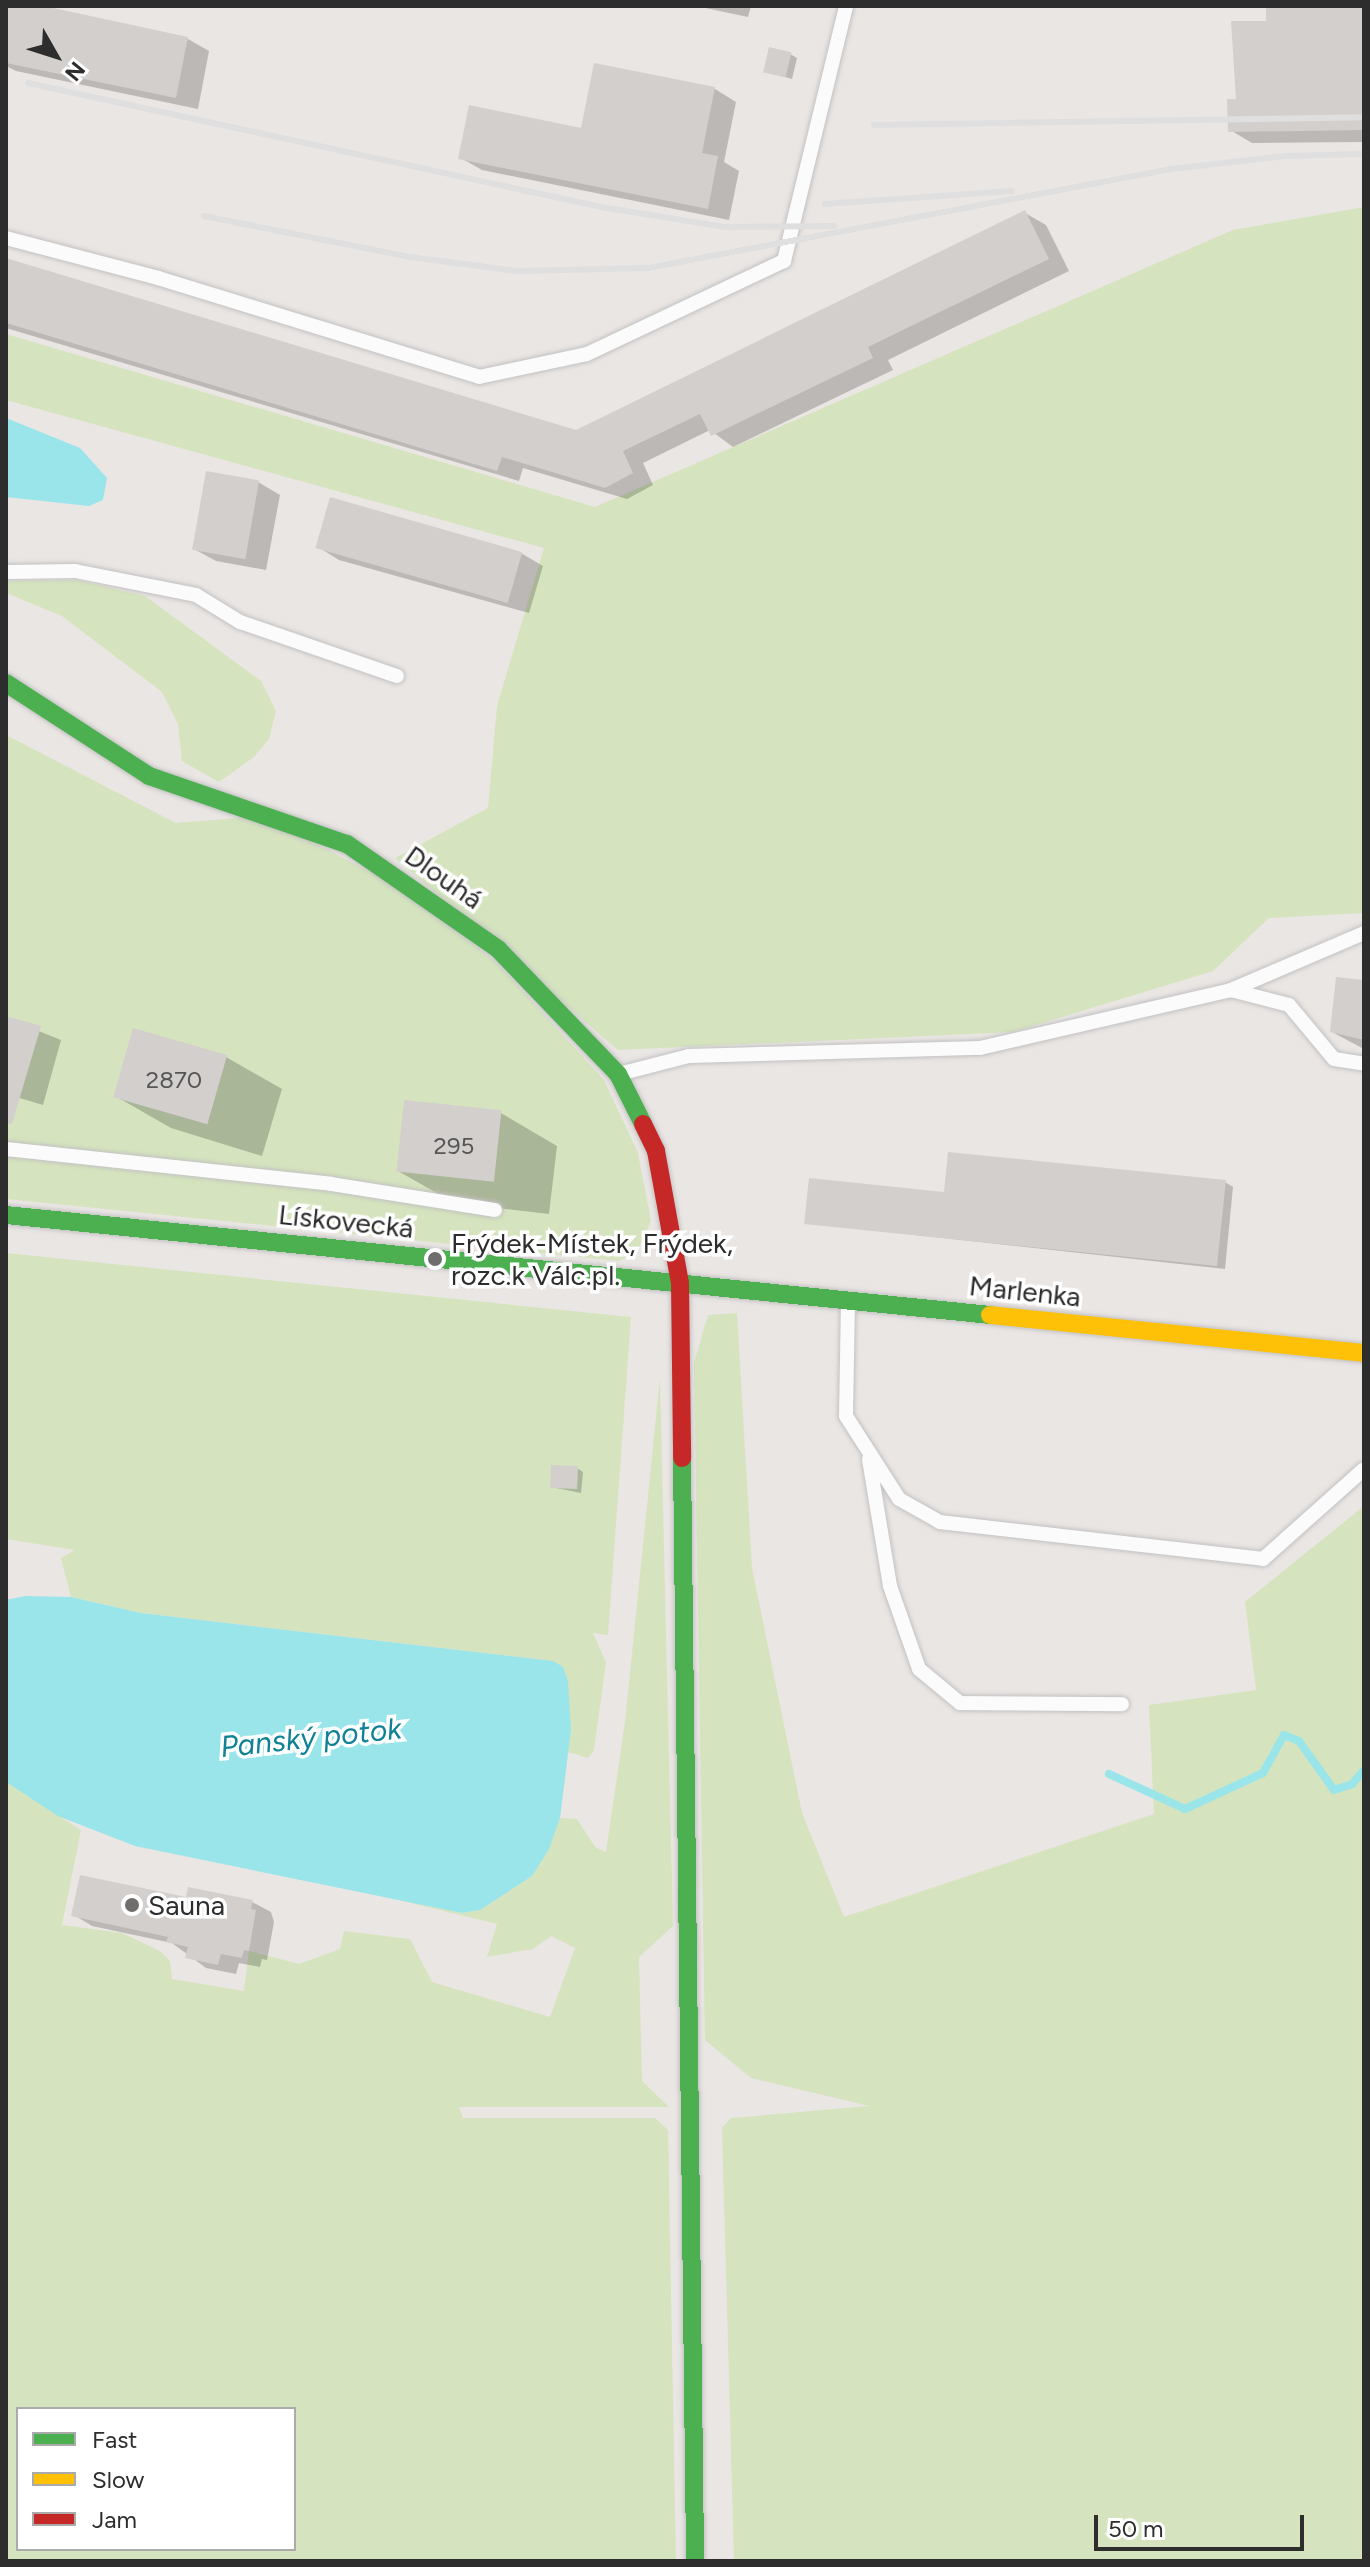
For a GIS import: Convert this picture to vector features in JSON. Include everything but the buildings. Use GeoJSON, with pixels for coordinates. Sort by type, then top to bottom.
{"type":"FeatureCollection","features":[{"type":"Feature","properties":{"kind":"street","name":"Dlouhá"},"geometry":{"type":"LineString","coordinates":[[6,683],[149,776],[347,844],[498,949],[618,1074],[656,1151],[680,1283],[695,2561]]}},
{"type":"Feature","properties":{"kind":"street","name":"Lískovecká"},"geometry":{"type":"LineString","coordinates":[[6,1215],[680,1283]]}},
{"type":"Feature","properties":{"kind":"street","name":"Marlenka"},"geometry":{"type":"LineString","coordinates":[[680,1283],[1364,1353]]}},
{"type":"Feature","properties":{"kind":"lane"},"geometry":{"type":"LineString","coordinates":[[6,238],[158,278],[479,377],[587,354],[784,261],[846,6]]}},
{"type":"Feature","properties":{"kind":"lane"},"geometry":{"type":"LineString","coordinates":[[6,572],[75,571],[196,595],[240,622],[397,676]]}},
{"type":"Feature","properties":{"kind":"lane"},"geometry":{"type":"LineString","coordinates":[[618,1074],[689,1056],[980,1048],[1231,990],[1364,933]]}},
{"type":"Feature","properties":{"kind":"lane"},"geometry":{"type":"LineString","coordinates":[[1231,990],[1289,1005],[1334,1059],[1364,1064]]}},
{"type":"Feature","properties":{"kind":"lane"},"geometry":{"type":"LineString","coordinates":[[6,1149],[331,1184],[495,1210]]}},
{"type":"Feature","properties":{"kind":"lane"},"geometry":{"type":"LineString","coordinates":[[848,1300],[846,1416],[899,1499],[940,1522],[1263,1559],[1364,1469]]}},
{"type":"Feature","properties":{"kind":"lane"},"geometry":{"type":"LineString","coordinates":[[868,1454],[890,1586],[919,1669],[960,1703],[1122,1704]]}},
{"type":"Feature","properties":{"kind":"green space"},"geometry":{"type":"Polygon","coordinates":[[[1364,207],[1364,913],[1269,918],[1213,971],[1013,1032],[618,1050],[395,858],[488,808],[497,706],[544,548],[6,400],[6,334],[595,507],[1233,230],[1364,207]]]}},
{"type":"Feature","properties":{"kind":"green space"},"geometry":{"type":"Polygon","coordinates":[[[76,580],[145,596],[261,681],[276,711],[269,739],[254,757],[219,782],[182,761],[178,724],[162,692],[62,616],[6,593],[6,581],[76,580]]]}},
{"type":"Feature","properties":{"kind":"green space"},"geometry":{"type":"Polygon","coordinates":[[[6,735],[176,823],[262,816],[401,888],[497,963],[604,1080],[638,1153],[651,1221],[637,1252],[619,1261],[6,1199],[6,735]]]}},
{"type":"Feature","properties":{"kind":"green space"},"geometry":{"type":"Polygon","coordinates":[[[6,1253],[631,1317],[608,1635],[593,1633],[606,1662],[594,1750],[588,1758],[568,1752],[571,1730],[553,1661],[141,1613],[71,1597],[61,1558],[75,1550],[6,1539],[6,1253]]]}},
{"type":"Feature","properties":{"kind":"green space"},"geometry":{"type":"Polygon","coordinates":[[[737,1313],[752,1568],[802,1813],[844,1917],[1154,1814],[1149,1705],[1256,1690],[1245,1602],[1364,1506],[1364,2561],[734,2561],[722,2128],[731,2118],[869,2106],[751,2078],[705,2040],[694,1363],[708,1315],[737,1313]]]}},
{"type":"Feature","properties":{"kind":"green space"},"geometry":{"type":"Polygon","coordinates":[[[660,1378],[673,1926],[639,1957],[642,2081],[669,2107],[459,2107],[463,2118],[655,2118],[668,2130],[676,2561],[6,2561],[6,1782],[81,1830],[62,1925],[122,1933],[160,1951],[170,1961],[172,1979],[244,1991],[249,1951],[299,1964],[340,1949],[344,1931],[410,1939],[432,1982],[550,2017],[575,1948],[551,1936],[533,1949],[487,1957],[497,1924],[391,1898],[462,1913],[480,1910],[532,1876],[560,1818],[577,1819],[595,1847],[606,1852],[625,1722],[660,1378]]]}},
{"type":"Feature","properties":{"kind":"water"},"geometry":{"type":"Polygon","coordinates":[[[6,418],[80,448],[107,478],[103,500],[89,506],[6,497],[6,418]]]}},
{"type":"Feature","properties":{"kind":"water"},"geometry":{"type":"Polygon","coordinates":[[[25,1596],[71,1597],[141,1613],[553,1661],[563,1667],[568,1681],[571,1730],[560,1818],[549,1849],[532,1876],[480,1910],[462,1913],[135,1846],[58,1816],[6,1782],[6,1600],[25,1596]]]}},
{"type":"Feature","properties":{"kind":"waterway","name":"Panský potok"},"geometry":{"type":"LineString","coordinates":[[1109,1774],[1185,1809],[1263,1773],[1284,1735],[1299,1741],[1334,1790],[1352,1784],[1364,1770]]}},
{"type":"Feature","properties":{"kind":"railway"},"geometry":{"type":"LineString","coordinates":[[28,83],[601,207],[725,227],[834,226]]}},
{"type":"Feature","properties":{"kind":"railway"},"geometry":{"type":"LineString","coordinates":[[874,125],[1364,117]]}},
{"type":"Feature","properties":{"kind":"railway"},"geometry":{"type":"LineString","coordinates":[[204,216],[410,257],[517,271],[648,268],[1171,169],[1285,156],[1364,154]]}},
{"type":"Feature","properties":{"kind":"railway"},"geometry":{"type":"LineString","coordinates":[[825,204],[1012,191]]}},
{"type":"Feature","properties":{"kind":"traffic: fast"},"geometry":{"type":"LineString","coordinates":[[6,683],[149,776],[347,844],[498,949],[618,1074],[643,1124]]}},
{"type":"Feature","properties":{"kind":"traffic: fast"},"geometry":{"type":"LineString","coordinates":[[6,1215],[990,1315]]}},
{"type":"Feature","properties":{"kind":"traffic: fast"},"geometry":{"type":"LineString","coordinates":[[682,1458],[695,2561]]}},
{"type":"Feature","properties":{"kind":"traffic: slow"},"geometry":{"type":"LineString","coordinates":[[990,1315],[1364,1353]]}},
{"type":"Feature","properties":{"kind":"traffic: jam"},"geometry":{"type":"LineString","coordinates":[[643,1124],[656,1151],[680,1283],[682,1458]]}},
{"type":"Feature","properties":{"kind":"place","name":"Frýdek-Místek, Frýdek, rozc.k Válc.pl."},"geometry":{"type":"Point","coordinates":[435,1259]}},
{"type":"Feature","properties":{"kind":"place","name":"Sauna"},"geometry":{"type":"Point","coordinates":[132,1905]}}]}
